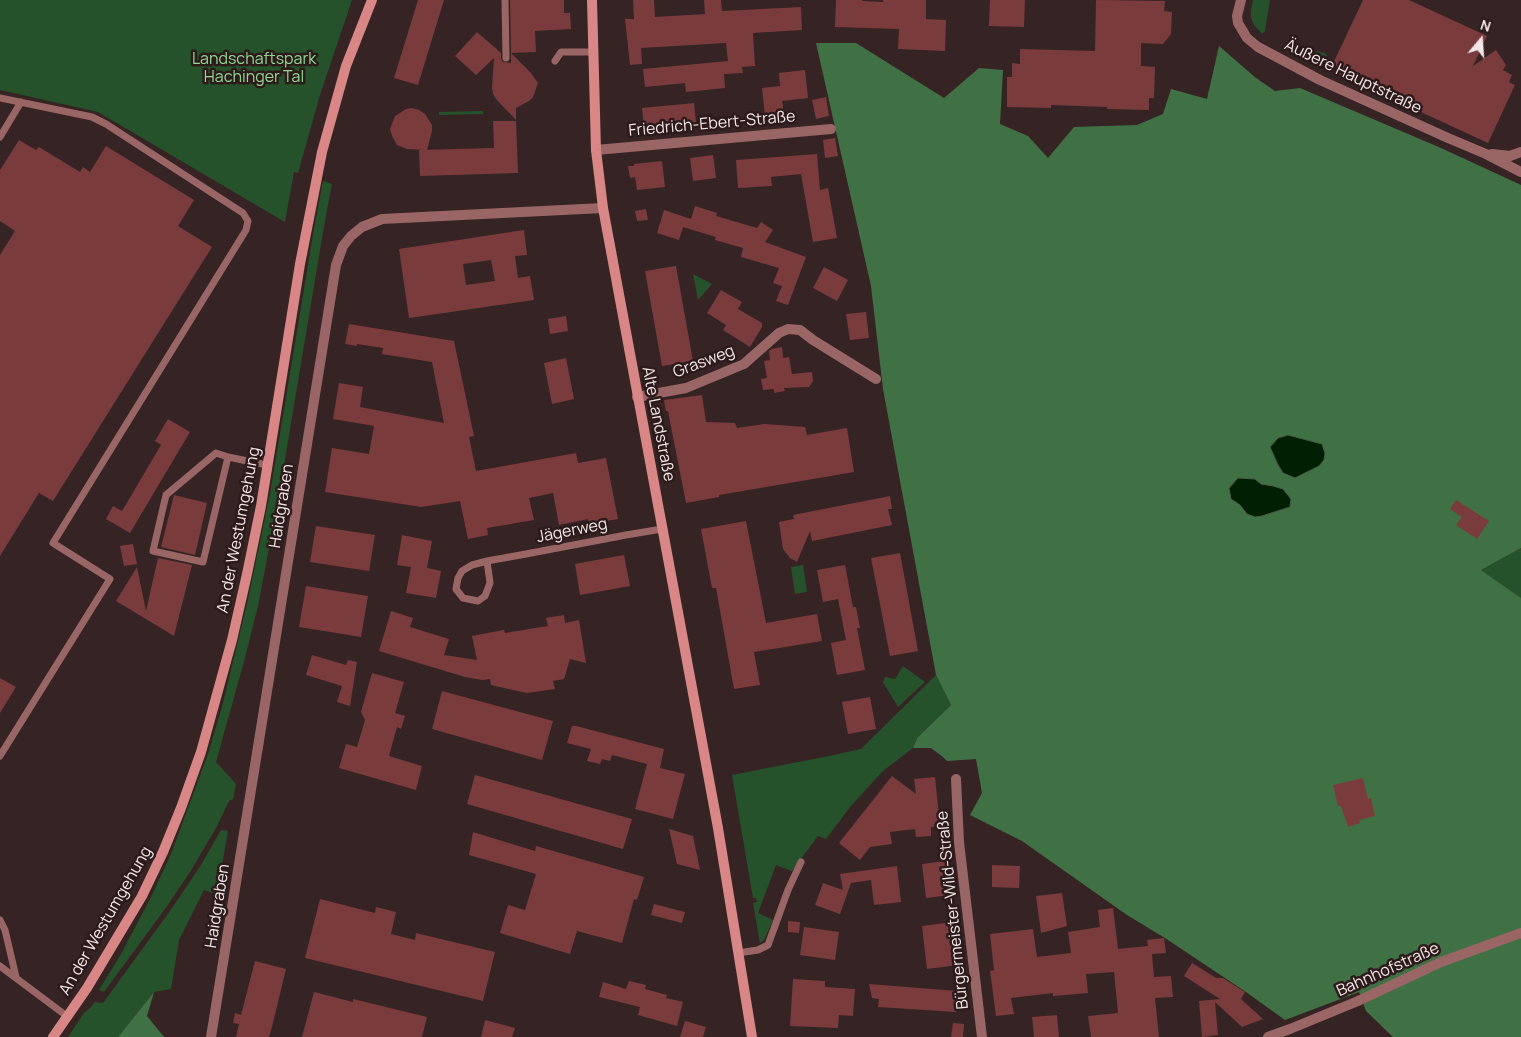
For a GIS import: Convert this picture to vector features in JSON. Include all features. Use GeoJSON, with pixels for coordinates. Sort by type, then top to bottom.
{"type":"FeatureCollection","features":[{"type":"Feature","properties":{"kind":"main road","name":"An der Westumgehung"},"geometry":{"type":"LineString","coordinates":[[53,1037],[111,950],[142,896],[163,852],[201,752],[232,640],[261,506],[300,264],[322,152],[346,66],[372,0]]}},
{"type":"Feature","properties":{"kind":"main road","name":"Alte Landstraße"},"geometry":{"type":"LineString","coordinates":[[592,0],[596,150],[602,208],[722,851],[752,1037]]}},
{"type":"Feature","properties":{"kind":"street","name":"Äußere Hauptstraße"},"geometry":{"type":"LineString","coordinates":[[1241,0],[1237,16],[1238,24],[1247,38],[1258,47],[1320,80],[1486,154],[1521,172]]}},
{"type":"Feature","properties":{"kind":"street","name":"Friedrich-Ebert-Straße"},"geometry":{"type":"LineString","coordinates":[[596,150],[831,129]]}},
{"type":"Feature","properties":{"kind":"street","name":"Äußere Hauptstraße"},"geometry":{"type":"LineString","coordinates":[[1486,154],[1510,156],[1521,152]]}},
{"type":"Feature","properties":{"kind":"street","name":"Haidgraben"},"geometry":{"type":"LineString","coordinates":[[211,1037],[336,265],[344,246],[351,236],[362,227],[382,219],[602,208]]}},
{"type":"Feature","properties":{"kind":"street","name":"Grasweg"},"geometry":{"type":"LineString","coordinates":[[637,397],[686,388],[744,364],[780,333],[788,329],[800,330],[876,379]]}},
{"type":"Feature","properties":{"kind":"street","name":"Bürgermeister-Wild-Straße"},"geometry":{"type":"LineString","coordinates":[[956,779],[959,842],[982,1037]]}},
{"type":"Feature","properties":{"kind":"street","name":"Bahnhofstraße"},"geometry":{"type":"LineString","coordinates":[[1268,1037],[1358,1001],[1441,962],[1521,933]]}},
{"type":"Feature","properties":{"kind":"lane"},"geometry":{"type":"LineString","coordinates":[[505,0],[506,58]]}},
{"type":"Feature","properties":{"kind":"lane"},"geometry":{"type":"LineString","coordinates":[[555,61],[561,52],[594,52]]}},
{"type":"Feature","properties":{"kind":"lane"},"geometry":{"type":"LineString","coordinates":[[0,98],[92,118],[106,124],[243,213],[248,221],[246,230],[53,544],[110,579],[0,756]]}},
{"type":"Feature","properties":{"kind":"lane"},"geometry":{"type":"LineString","coordinates":[[0,137],[20,102]]}},
{"type":"Feature","properties":{"kind":"lane"},"geometry":{"type":"LineString","coordinates":[[228,457],[203,562],[153,551],[166,495],[216,453],[267,465]]}},
{"type":"Feature","properties":{"kind":"lane","name":"Jägerweg"},"geometry":{"type":"LineString","coordinates":[[487,561],[490,583],[485,596],[478,601],[463,598],[456,589],[458,578],[462,571],[472,564],[487,561],[662,529]]}},
{"type":"Feature","properties":{"kind":"lane"},"geometry":{"type":"LineString","coordinates":[[738,952],[758,950],[768,945],[788,890],[802,862]]}},
{"type":"Feature","properties":{"kind":"lane"},"geometry":{"type":"LineString","coordinates":[[0,920],[5,930],[16,977]]}},
{"type":"Feature","properties":{"kind":"lane"},"geometry":{"type":"LineString","coordinates":[[0,966],[68,1017]]}},
{"type":"Feature","properties":{"kind":"green space","name":"Landschaftspark Hachinger Tal"},"geometry":{"type":"Polygon","coordinates":[[[0,0],[352,0],[320,95],[298,173],[294,172],[285,222],[98,112],[0,90],[0,0]]]}},
{"type":"Feature","properties":{"kind":"green space"},"geometry":{"type":"Polygon","coordinates":[[[1253,0],[1270,0],[1265,31],[1262,34],[1251,18],[1253,0]]]}},
{"type":"Feature","properties":{"kind":"green space"},"geometry":{"type":"Polygon","coordinates":[[[1316,51],[1325,53],[1327,56],[1322,67],[1304,57],[1313,59],[1316,51]]]}},
{"type":"Feature","properties":{"kind":"green space"},"geometry":{"type":"Polygon","coordinates":[[[483,111],[483,114],[439,115],[439,112],[483,111]]]}},
{"type":"Feature","properties":{"kind":"green space"},"geometry":{"type":"Polygon","coordinates":[[[323,181],[332,184],[279,495],[258,606],[216,762],[236,784],[233,799],[229,801],[216,828],[190,872],[104,992],[99,990],[121,954],[171,854],[208,754],[223,703],[247,604],[270,494],[323,181]]]}},
{"type":"Feature","properties":{"kind":"green space"},"geometry":{"type":"Polygon","coordinates":[[[693,274],[712,284],[698,300],[693,274]]]}},
{"type":"Feature","properties":{"kind":"green space"},"geometry":{"type":"Polygon","coordinates":[[[1521,548],[1521,598],[1481,570],[1521,548]]]}},
{"type":"Feature","properties":{"kind":"green space"},"geometry":{"type":"Polygon","coordinates":[[[803,565],[807,592],[795,594],[791,567],[803,565]]]}},
{"type":"Feature","properties":{"kind":"green space"},"geometry":{"type":"Polygon","coordinates":[[[903,666],[925,682],[898,707],[883,682],[885,677],[895,679],[903,666]]]}},
{"type":"Feature","properties":{"kind":"green space"},"geometry":{"type":"Polygon","coordinates":[[[936,675],[951,705],[917,738],[913,748],[883,771],[850,807],[826,839],[818,836],[792,871],[776,865],[758,913],[773,920],[764,940],[760,943],[753,903],[757,902],[756,898],[753,898],[732,775],[861,749],[936,675]]]}},
{"type":"Feature","properties":{"kind":"green space"},"geometry":{"type":"Polygon","coordinates":[[[221,830],[228,831],[217,894],[204,890],[179,940],[171,989],[154,992],[118,1037],[68,1037],[84,1013],[95,1002],[103,1003],[170,911],[201,865],[221,830]]]}},
{"type":"Feature","properties":{"kind":"shaded area"},"geometry":{"type":"Polygon","coordinates":[[[816,43],[856,43],[944,98],[979,68],[1003,70],[1000,124],[1028,136],[1048,158],[1074,127],[1137,125],[1163,114],[1171,89],[1207,99],[1219,46],[1256,78],[1275,91],[1300,88],[1441,148],[1521,185],[1521,548],[1481,570],[1521,598],[1521,1037],[1393,1037],[1366,1011],[1359,992],[1285,1020],[1165,938],[1127,915],[1022,841],[970,815],[982,793],[976,759],[947,761],[931,748],[913,748],[917,738],[951,705],[936,675],[883,389],[871,286],[816,43]]]}},
{"type":"Feature","properties":{"kind":"shaded area"},"geometry":{"type":"Polygon","coordinates":[[[1288,435],[1322,444],[1325,453],[1324,460],[1319,466],[1295,478],[1283,473],[1270,447],[1278,438],[1288,435]]]}},
{"type":"Feature","properties":{"kind":"shaded area"},"geometry":{"type":"Polygon","coordinates":[[[1238,478],[1255,479],[1261,484],[1283,489],[1291,499],[1290,507],[1262,516],[1255,517],[1247,514],[1240,505],[1231,499],[1229,488],[1238,478]]]}},
{"type":"Feature","properties":{"kind":"shaded area"},"geometry":{"type":"Polygon","coordinates":[[[154,992],[147,1016],[164,1037],[118,1037],[154,992]]]}},
{"type":"Feature","properties":{"kind":"building"},"geometry":{"type":"Polygon","coordinates":[[[418,0],[444,0],[418,85],[394,78],[418,0]]]}},
{"type":"Feature","properties":{"kind":"building"},"geometry":{"type":"Polygon","coordinates":[[[510,0],[564,0],[564,13],[570,13],[571,29],[535,31],[536,52],[511,53],[510,0]]]}},
{"type":"Feature","properties":{"kind":"building"},"geometry":{"type":"Polygon","coordinates":[[[633,0],[654,0],[655,17],[705,14],[704,0],[721,0],[722,11],[801,7],[802,30],[753,33],[755,66],[742,67],[743,73],[724,74],[725,88],[686,92],[685,83],[645,87],[643,69],[728,61],[726,43],[641,48],[642,64],[630,65],[625,19],[634,19],[633,0]]]}},
{"type":"Feature","properties":{"kind":"building"},"geometry":{"type":"Polygon","coordinates":[[[836,0],[883,2],[883,0],[926,0],[926,19],[946,20],[945,51],[898,49],[899,29],[835,27],[836,0]]]}},
{"type":"Feature","properties":{"kind":"building"},"geometry":{"type":"Polygon","coordinates":[[[990,0],[1025,0],[1024,27],[989,26],[990,0]]]}},
{"type":"Feature","properties":{"kind":"building"},"geometry":{"type":"Polygon","coordinates":[[[1096,0],[1165,1],[1164,11],[1172,12],[1171,34],[1163,44],[1141,43],[1141,66],[1155,67],[1154,98],[1149,98],[1149,110],[1051,105],[1051,108],[1007,107],[1007,77],[1012,77],[1012,63],[1020,64],[1020,49],[1095,51],[1096,0]]]}},
{"type":"Feature","properties":{"kind":"building"},"geometry":{"type":"Polygon","coordinates":[[[1363,0],[1409,0],[1487,36],[1473,66],[1496,50],[1506,65],[1503,70],[1512,75],[1509,82],[1515,85],[1488,143],[1330,70],[1363,0]]]}},
{"type":"Feature","properties":{"kind":"building"},"geometry":{"type":"Polygon","coordinates":[[[477,32],[501,53],[503,62],[511,63],[511,53],[538,83],[533,97],[516,108],[516,120],[493,94],[494,58],[476,75],[455,56],[477,32]]]}},
{"type":"Feature","properties":{"kind":"building"},"geometry":{"type":"Polygon","coordinates":[[[805,70],[808,98],[782,101],[784,114],[765,116],[762,88],[780,86],[779,73],[805,70]]]}},
{"type":"Feature","properties":{"kind":"building"},"geometry":{"type":"Polygon","coordinates":[[[826,97],[829,116],[816,119],[812,100],[826,97]]]}},
{"type":"Feature","properties":{"kind":"building"},"geometry":{"type":"Polygon","coordinates":[[[694,103],[696,123],[685,124],[685,122],[644,126],[642,108],[694,103]]]}},
{"type":"Feature","properties":{"kind":"building"},"geometry":{"type":"Polygon","coordinates":[[[412,108],[425,114],[432,125],[427,150],[407,149],[397,145],[392,136],[390,129],[395,116],[406,109],[412,108]]]}},
{"type":"Feature","properties":{"kind":"building"},"geometry":{"type":"Polygon","coordinates":[[[493,121],[516,121],[518,173],[420,176],[419,150],[494,148],[493,121]]]}},
{"type":"Feature","properties":{"kind":"building"},"geometry":{"type":"Polygon","coordinates":[[[835,138],[838,156],[825,158],[823,140],[835,138]]]}},
{"type":"Feature","properties":{"kind":"building"},"geometry":{"type":"Polygon","coordinates":[[[19,140],[36,150],[39,147],[80,172],[83,167],[90,172],[106,146],[194,200],[178,226],[212,247],[53,501],[39,493],[0,556],[0,255],[15,231],[0,221],[0,170],[19,140]]]}},
{"type":"Feature","properties":{"kind":"building"},"geometry":{"type":"Polygon","coordinates":[[[817,154],[820,190],[828,188],[837,238],[813,242],[801,174],[771,177],[772,186],[738,188],[736,160],[817,154]]]}},
{"type":"Feature","properties":{"kind":"building"},"geometry":{"type":"Polygon","coordinates":[[[713,155],[716,178],[693,181],[690,158],[713,155]]]}},
{"type":"Feature","properties":{"kind":"building"},"geometry":{"type":"Polygon","coordinates":[[[662,161],[665,187],[637,190],[635,177],[630,178],[628,166],[662,161]]]}},
{"type":"Feature","properties":{"kind":"building"},"geometry":{"type":"Polygon","coordinates":[[[695,206],[717,213],[716,216],[757,228],[761,222],[773,230],[765,242],[806,257],[788,305],[776,301],[782,286],[773,283],[779,268],[741,257],[743,248],[715,240],[716,237],[683,227],[679,240],[657,233],[664,210],[691,219],[695,206]]]}},
{"type":"Feature","properties":{"kind":"building"},"geometry":{"type":"Polygon","coordinates":[[[646,209],[648,220],[637,221],[635,211],[646,209]]]}},
{"type":"Feature","properties":{"kind":"building"},"geometry":{"type":"Polygon","coordinates":[[[524,230],[527,255],[515,256],[518,278],[530,276],[534,300],[409,318],[399,249],[524,230]],[[491,260],[463,264],[466,285],[495,281],[491,260]]]}},
{"type":"Feature","properties":{"kind":"building"},"geometry":{"type":"Polygon","coordinates":[[[676,266],[693,361],[662,366],[645,271],[676,266]]]}},
{"type":"Feature","properties":{"kind":"building"},"geometry":{"type":"Polygon","coordinates":[[[824,267],[848,280],[837,301],[813,288],[824,267]]]}},
{"type":"Feature","properties":{"kind":"building"},"geometry":{"type":"Polygon","coordinates":[[[721,290],[742,302],[738,309],[762,323],[762,327],[750,347],[723,330],[726,325],[707,313],[721,290]]]}},
{"type":"Feature","properties":{"kind":"building"},"geometry":{"type":"Polygon","coordinates":[[[866,312],[869,338],[850,340],[846,314],[866,312]]]}},
{"type":"Feature","properties":{"kind":"building"},"geometry":{"type":"Polygon","coordinates":[[[566,316],[568,331],[550,334],[548,319],[566,316]]]}},
{"type":"Feature","properties":{"kind":"building"},"geometry":{"type":"Polygon","coordinates":[[[349,324],[454,341],[474,436],[469,437],[476,471],[576,453],[578,463],[606,458],[618,519],[589,524],[588,519],[559,525],[553,493],[529,498],[534,520],[487,528],[488,535],[468,539],[460,501],[421,507],[325,492],[332,448],[369,454],[374,426],[333,419],[339,383],[363,387],[360,407],[444,423],[432,362],[382,354],[383,348],[345,344],[349,324]]]}},
{"type":"Feature","properties":{"kind":"building"},"geometry":{"type":"Polygon","coordinates":[[[782,347],[783,358],[789,357],[792,374],[812,372],[813,381],[809,387],[784,388],[785,391],[774,393],[774,389],[763,390],[761,379],[767,378],[764,361],[770,360],[769,351],[782,347]]]}},
{"type":"Feature","properties":{"kind":"building"},"geometry":{"type":"Polygon","coordinates":[[[566,358],[574,399],[552,404],[544,363],[566,358]]]}},
{"type":"Feature","properties":{"kind":"building"},"geometry":{"type":"Polygon","coordinates":[[[702,395],[706,422],[735,423],[737,428],[765,424],[805,427],[807,435],[847,428],[854,472],[719,495],[719,497],[686,503],[668,411],[666,411],[664,400],[702,395]]]}},
{"type":"Feature","properties":{"kind":"building"},"geometry":{"type":"Polygon","coordinates":[[[168,419],[190,432],[130,533],[106,519],[113,506],[122,511],[161,445],[155,441],[168,419]]]}},
{"type":"Feature","properties":{"kind":"building"},"geometry":{"type":"Polygon","coordinates":[[[174,495],[207,503],[195,555],[161,547],[174,495]]]}},
{"type":"Feature","properties":{"kind":"building"},"geometry":{"type":"Polygon","coordinates":[[[890,496],[892,509],[888,509],[892,525],[812,541],[810,531],[797,562],[790,558],[783,549],[779,522],[794,519],[793,515],[890,496]]]}},
{"type":"Feature","properties":{"kind":"building"},"geometry":{"type":"Polygon","coordinates":[[[1456,500],[1489,521],[1477,539],[1456,525],[1462,517],[1450,509],[1456,500]]]}},
{"type":"Feature","properties":{"kind":"building"},"geometry":{"type":"Polygon","coordinates":[[[746,521],[766,623],[817,614],[822,641],[754,652],[760,685],[734,689],[716,588],[712,588],[701,529],[746,521]]]}},
{"type":"Feature","properties":{"kind":"building"},"geometry":{"type":"Polygon","coordinates":[[[316,526],[375,535],[369,571],[310,562],[316,526]]]}},
{"type":"Feature","properties":{"kind":"building"},"geometry":{"type":"Polygon","coordinates":[[[402,535],[432,541],[427,568],[441,571],[436,598],[406,593],[411,567],[397,565],[402,535]]]}},
{"type":"Feature","properties":{"kind":"building"},"geometry":{"type":"Polygon","coordinates":[[[133,544],[137,564],[124,566],[120,546],[133,544]]]}},
{"type":"Feature","properties":{"kind":"building"},"geometry":{"type":"Polygon","coordinates":[[[900,553],[918,651],[890,656],[871,558],[900,553]]]}},
{"type":"Feature","properties":{"kind":"building"},"geometry":{"type":"Polygon","coordinates":[[[624,555],[630,586],[580,595],[575,564],[624,555]]]}},
{"type":"Feature","properties":{"kind":"building"},"geometry":{"type":"Polygon","coordinates":[[[158,558],[192,565],[174,636],[116,601],[137,567],[146,611],[158,558]]]}},
{"type":"Feature","properties":{"kind":"building"},"geometry":{"type":"Polygon","coordinates":[[[845,565],[853,607],[856,607],[860,628],[857,628],[865,670],[837,675],[831,643],[846,640],[838,599],[823,602],[817,570],[845,565]]]}},
{"type":"Feature","properties":{"kind":"building"},"geometry":{"type":"Polygon","coordinates":[[[306,586],[368,596],[361,637],[299,627],[306,586]]]}},
{"type":"Feature","properties":{"kind":"building"},"geometry":{"type":"Polygon","coordinates":[[[391,611],[413,618],[410,627],[449,639],[444,655],[477,660],[472,636],[504,630],[505,633],[548,626],[546,618],[564,615],[565,623],[579,620],[586,663],[570,659],[564,679],[553,681],[555,689],[527,693],[491,685],[490,679],[482,680],[465,677],[379,651],[391,611]]]}},
{"type":"Feature","properties":{"kind":"building"},"geometry":{"type":"Polygon","coordinates":[[[312,655],[346,665],[348,660],[357,662],[350,706],[337,702],[342,686],[306,675],[312,655]]]}},
{"type":"Feature","properties":{"kind":"building"},"geometry":{"type":"Polygon","coordinates":[[[372,673],[404,682],[395,713],[405,716],[401,729],[397,727],[389,756],[422,766],[416,790],[339,768],[346,744],[357,747],[365,720],[361,712],[372,673]]]}},
{"type":"Feature","properties":{"kind":"building"},"geometry":{"type":"Polygon","coordinates":[[[0,678],[16,687],[0,713],[0,678]]]}},
{"type":"Feature","properties":{"kind":"building"},"geometry":{"type":"Polygon","coordinates":[[[442,691],[553,721],[542,760],[432,729],[442,691]]]}},
{"type":"Feature","properties":{"kind":"building"},"geometry":{"type":"Polygon","coordinates":[[[870,697],[876,729],[848,734],[842,702],[870,697]]]}},
{"type":"Feature","properties":{"kind":"building"},"geometry":{"type":"Polygon","coordinates":[[[572,726],[664,749],[660,768],[685,774],[673,819],[635,809],[647,764],[612,755],[610,761],[602,759],[600,764],[587,761],[591,749],[567,743],[572,726]]]}},
{"type":"Feature","properties":{"kind":"building"},"geometry":{"type":"Polygon","coordinates":[[[475,775],[632,819],[623,849],[467,804],[475,775]]]}},
{"type":"Feature","properties":{"kind":"building"},"geometry":{"type":"Polygon","coordinates":[[[892,776],[916,794],[914,779],[935,777],[940,826],[931,827],[931,836],[916,837],[915,829],[890,832],[892,844],[870,847],[860,860],[839,843],[892,776]]]}},
{"type":"Feature","properties":{"kind":"building"},"geometry":{"type":"Polygon","coordinates":[[[1363,778],[1368,799],[1371,798],[1375,816],[1359,820],[1360,823],[1348,827],[1341,806],[1338,806],[1333,785],[1363,778]]]}},
{"type":"Feature","properties":{"kind":"building"},"geometry":{"type":"Polygon","coordinates":[[[669,829],[693,836],[700,870],[677,864],[669,829]]]}},
{"type":"Feature","properties":{"kind":"building"},"geometry":{"type":"Polygon","coordinates":[[[473,832],[535,851],[536,846],[644,877],[637,900],[634,899],[622,943],[577,931],[570,954],[500,933],[508,905],[525,910],[536,874],[469,855],[473,832]]]}},
{"type":"Feature","properties":{"kind":"building"},"geometry":{"type":"Polygon","coordinates":[[[945,861],[950,895],[926,898],[922,864],[945,861]]]}},
{"type":"Feature","properties":{"kind":"building"},"geometry":{"type":"Polygon","coordinates":[[[992,865],[1020,866],[1019,888],[992,887],[992,865]]]}},
{"type":"Feature","properties":{"kind":"building"},"geometry":{"type":"Polygon","coordinates":[[[897,866],[901,902],[874,905],[871,880],[851,883],[840,914],[815,905],[823,883],[843,890],[840,874],[897,866]]]}},
{"type":"Feature","properties":{"kind":"building"},"geometry":{"type":"Polygon","coordinates":[[[1062,893],[1067,926],[1041,933],[1036,896],[1062,893]]]}},
{"type":"Feature","properties":{"kind":"building"},"geometry":{"type":"Polygon","coordinates":[[[320,899],[375,913],[376,907],[396,912],[391,934],[415,940],[416,933],[495,952],[483,1001],[305,958],[320,899]]]}},
{"type":"Feature","properties":{"kind":"building"},"geometry":{"type":"Polygon","coordinates":[[[654,904],[685,912],[682,923],[651,915],[654,904]]]}},
{"type":"Feature","properties":{"kind":"building"},"geometry":{"type":"Polygon","coordinates":[[[1113,908],[1118,949],[1148,946],[1147,940],[1164,938],[1166,953],[1152,954],[1154,977],[1171,976],[1173,997],[1155,998],[1159,1037],[1091,1037],[1088,1016],[1118,1013],[1114,972],[1086,974],[1088,993],[1053,996],[1053,993],[1011,998],[1014,1014],[996,1016],[990,971],[994,970],[990,934],[1033,929],[1037,957],[1071,953],[1068,932],[1100,927],[1098,910],[1113,908]]]}},
{"type":"Feature","properties":{"kind":"building"},"geometry":{"type":"Polygon","coordinates":[[[788,921],[800,922],[799,933],[788,932],[788,921]]]}},
{"type":"Feature","properties":{"kind":"building"},"geometry":{"type":"Polygon","coordinates":[[[953,922],[958,965],[927,969],[922,926],[953,922]]]}},
{"type":"Feature","properties":{"kind":"building"},"geometry":{"type":"Polygon","coordinates":[[[804,927],[839,932],[835,960],[800,955],[804,927]]]}},
{"type":"Feature","properties":{"kind":"building"},"geometry":{"type":"Polygon","coordinates":[[[255,961],[286,969],[273,1023],[269,1037],[236,1037],[239,1024],[233,1023],[235,1013],[241,1015],[255,961]]]}},
{"type":"Feature","properties":{"kind":"building"},"geometry":{"type":"Polygon","coordinates":[[[1192,963],[1216,978],[1223,978],[1245,992],[1241,999],[1263,1019],[1242,1027],[1215,1002],[1218,1035],[1202,1037],[1199,1001],[1220,999],[1184,976],[1192,963]]]}},
{"type":"Feature","properties":{"kind":"building"},"geometry":{"type":"Polygon","coordinates":[[[793,979],[825,981],[825,987],[855,989],[853,1016],[839,1015],[838,1028],[790,1026],[793,979]]]}},
{"type":"Feature","properties":{"kind":"building"},"geometry":{"type":"Polygon","coordinates":[[[629,981],[646,985],[645,989],[667,995],[666,998],[683,1002],[677,1026],[638,1015],[640,1007],[599,997],[603,982],[626,989],[629,981]]]}},
{"type":"Feature","properties":{"kind":"building"},"geometry":{"type":"Polygon","coordinates":[[[869,984],[957,991],[956,1012],[878,1007],[879,999],[872,998],[869,984]]]}},
{"type":"Feature","properties":{"kind":"building"},"geometry":{"type":"Polygon","coordinates":[[[314,992],[353,1002],[353,999],[427,1017],[422,1037],[302,1037],[314,992]]]}},
{"type":"Feature","properties":{"kind":"building"},"geometry":{"type":"Polygon","coordinates":[[[1057,1015],[1059,1037],[1034,1037],[1032,1017],[1057,1015]]]}},
{"type":"Feature","properties":{"kind":"building"},"geometry":{"type":"Polygon","coordinates":[[[485,1020],[515,1028],[512,1037],[481,1037],[485,1020]]]}},
{"type":"Feature","properties":{"kind":"building"},"geometry":{"type":"Polygon","coordinates":[[[685,1021],[706,1027],[703,1037],[680,1037],[685,1021]]]}},
{"type":"Feature","properties":{"kind":"building"},"geometry":{"type":"Polygon","coordinates":[[[953,1023],[964,1024],[963,1037],[951,1037],[953,1023]]]}}]}
